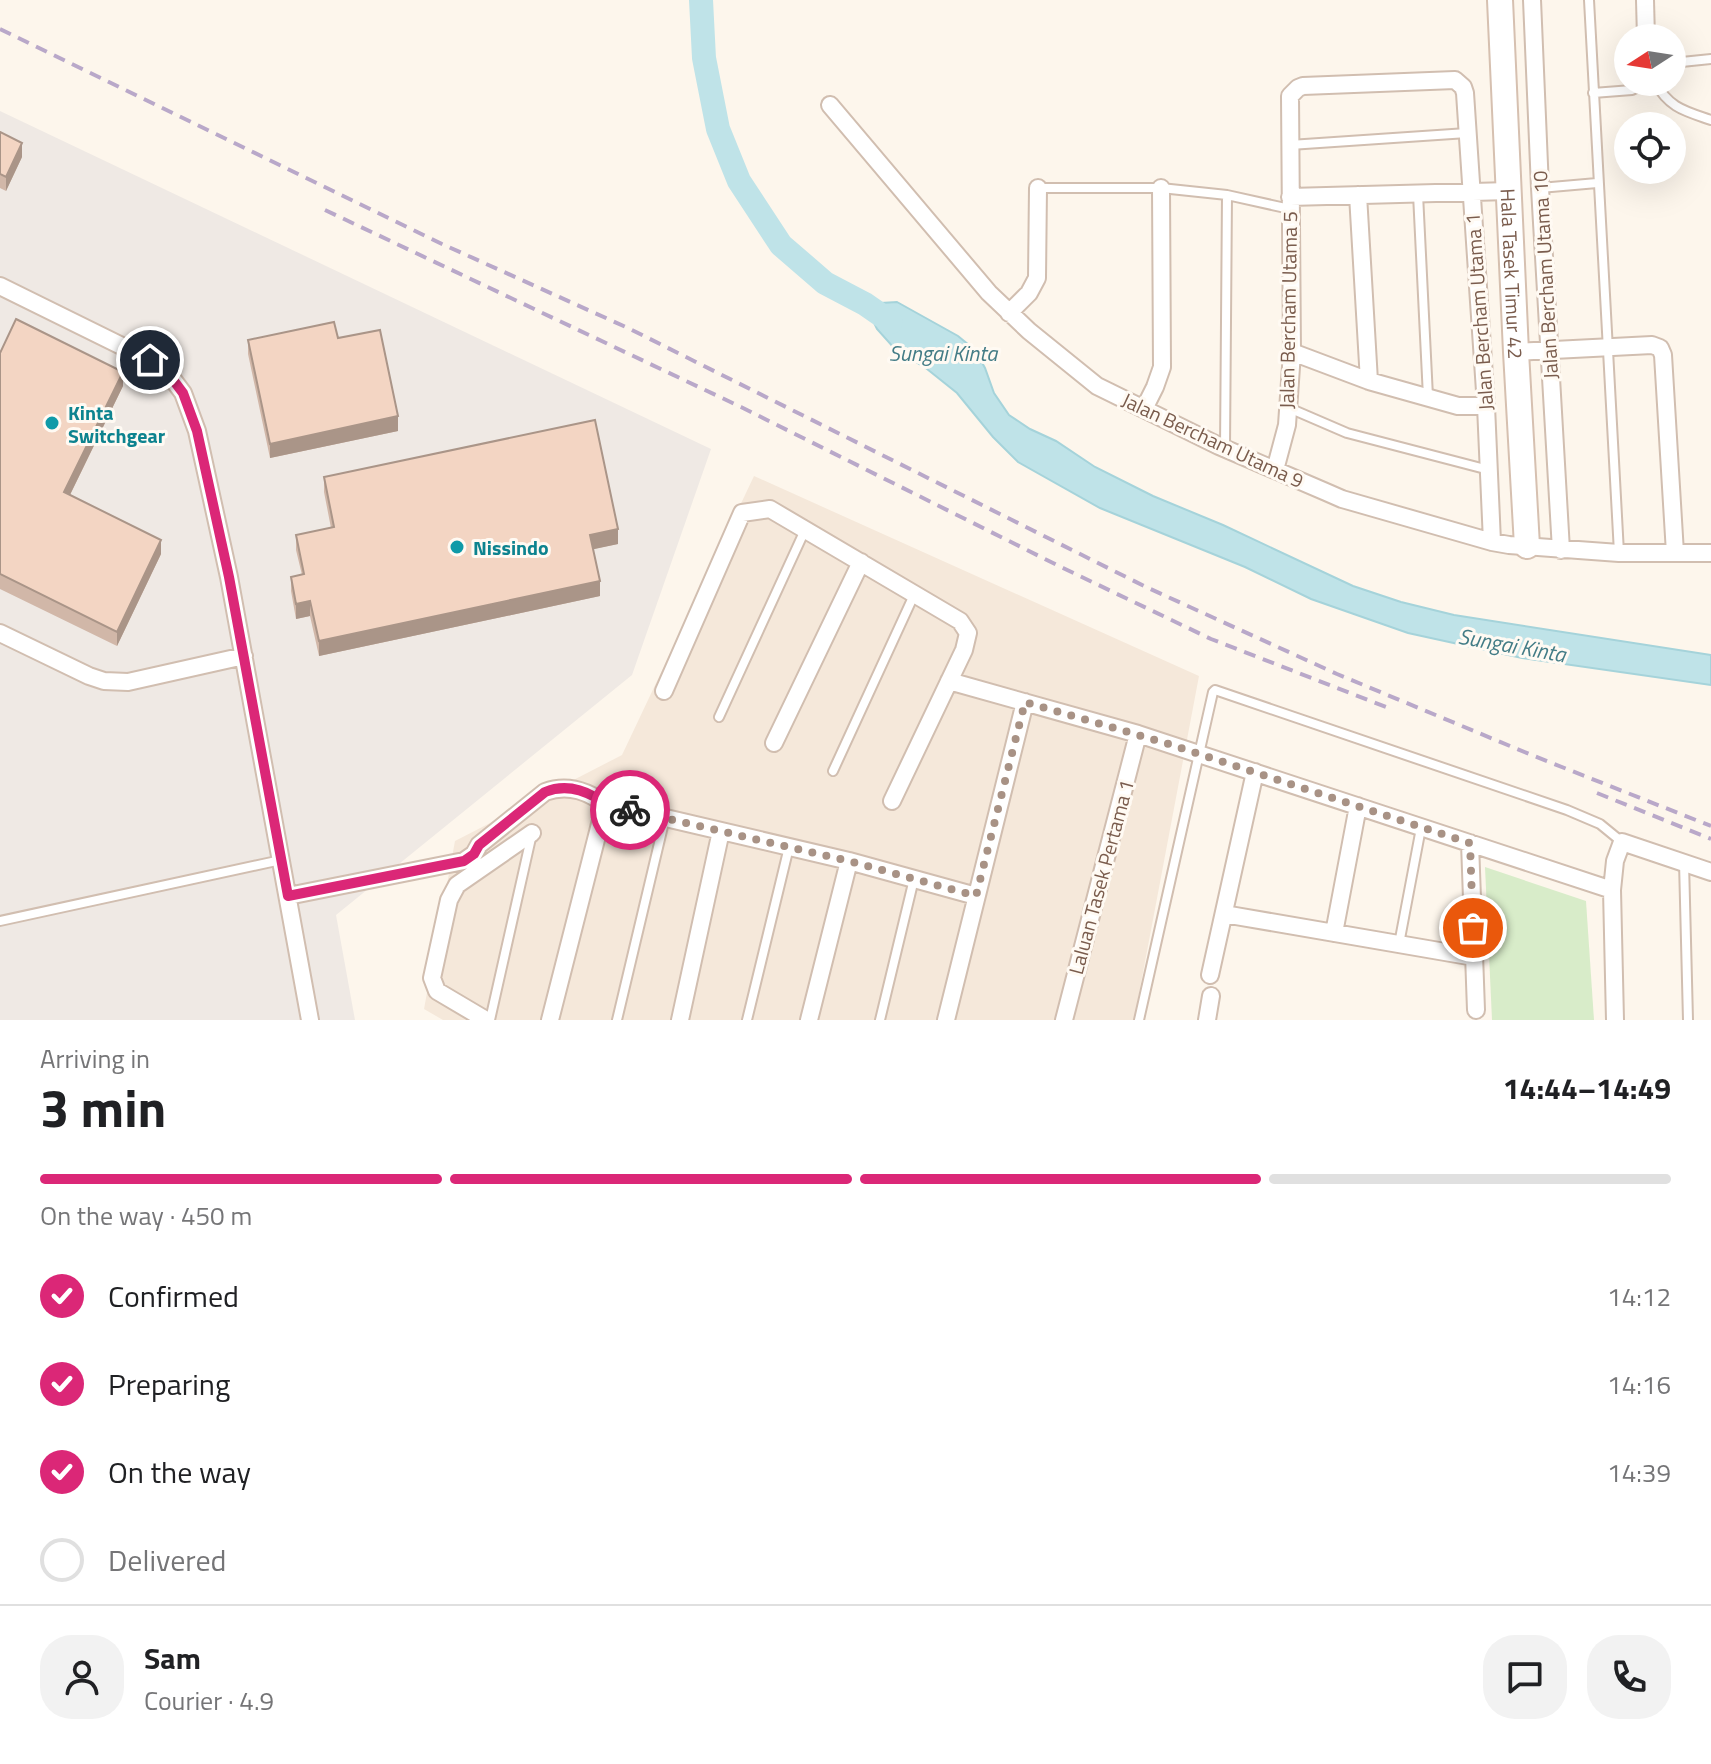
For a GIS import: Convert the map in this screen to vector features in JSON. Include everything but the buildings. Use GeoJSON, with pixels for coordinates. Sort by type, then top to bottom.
{"type":"FeatureCollection","features":[{"type":"Feature","properties":{"kind":"street","name":"Hala Tasek Timur 42"},"geometry":{"type":"LineString","coordinates":[[1500,0],[1527,546]]}},
{"type":"Feature","properties":{"kind":"street","name":"Jalan Bercham Utama 10"},"geometry":{"type":"LineString","coordinates":[[1532,0],[1561,550]]}},
{"type":"Feature","properties":{"kind":"street"},"geometry":{"type":"LineString","coordinates":[[1645,0],[1646,24]]}},
{"type":"Feature","properties":{"kind":"street","name":"Jalan Bercham Utama 1"},"geometry":{"type":"LineString","coordinates":[[1293,91],[1303,86],[1449,79],[1460,83],[1465,93],[1492,542]]}},
{"type":"Feature","properties":{"kind":"street","name":"Jalan Bercham Utama 5"},"geometry":{"type":"LineString","coordinates":[[1275,470],[1285,436],[1292,352],[1289,103],[1293,91]]}},
{"type":"Feature","properties":{"kind":"street","name":"Jalan Bercham Utama 9"},"geometry":{"type":"LineString","coordinates":[[830,105],[989,293],[1029,331],[1097,386],[1225,448],[1342,499],[1492,542],[1619,553],[1711,553]]}},
{"type":"Feature","properties":{"kind":"street"},"geometry":{"type":"LineString","coordinates":[[1009,313],[1029,293],[1037,278],[1038,188]]}},
{"type":"Feature","properties":{"kind":"street"},"geometry":{"type":"LineString","coordinates":[[1144,409],[1162,367],[1161,188]]}},
{"type":"Feature","properties":{"kind":"street"},"geometry":{"type":"LineString","coordinates":[[1290,203],[1358,195],[1509,191]]}},
{"type":"Feature","properties":{"kind":"street"},"geometry":{"type":"LineString","coordinates":[[1358,195],[1369,381]]}},
{"type":"Feature","properties":{"kind":"street"},"geometry":{"type":"LineString","coordinates":[[0,286],[150,360],[168,373],[183,393],[197,431],[229,577],[310,1020]]}},
{"type":"Feature","properties":{"kind":"street"},"geometry":{"type":"LineString","coordinates":[[1516,352],[1652,345],[1660,348],[1675,553]]}},
{"type":"Feature","properties":{"kind":"street"},"geometry":{"type":"LineString","coordinates":[[1292,352],[1369,381],[1458,406],[1486,406]]}},
{"type":"Feature","properties":{"kind":"street"},"geometry":{"type":"LineString","coordinates":[[664,691],[742,513],[770,509],[960,621],[968,633],[964,650],[892,801]]}},
{"type":"Feature","properties":{"kind":"street"},"geometry":{"type":"LineString","coordinates":[[774,743],[861,562]]}},
{"type":"Feature","properties":{"kind":"street"},"geometry":{"type":"LineString","coordinates":[[0,633],[89,676],[114,682],[128,682],[244,656]]}},
{"type":"Feature","properties":{"kind":"street"},"geometry":{"type":"LineString","coordinates":[[949,681],[1138,734],[1612,890]]}},
{"type":"Feature","properties":{"kind":"street"},"geometry":{"type":"LineString","coordinates":[[946,1020],[1025,702]]}},
{"type":"Feature","properties":{"kind":"street","name":"Laluan Tasek Pertama 1"},"geometry":{"type":"LineString","coordinates":[[1064,1020],[1138,734]]}},
{"type":"Feature","properties":{"kind":"street"},"geometry":{"type":"LineString","coordinates":[[1210,975],[1255,772]]}},
{"type":"Feature","properties":{"kind":"street"},"geometry":{"type":"LineString","coordinates":[[288,896],[464,861],[474,854],[479,845],[545,792],[565,788],[582,791],[609,807],[849,861],[976,896]]}},
{"type":"Feature","properties":{"kind":"street"},"geometry":{"type":"LineString","coordinates":[[1334,933],[1358,806]]}},
{"type":"Feature","properties":{"kind":"street"},"geometry":{"type":"LineString","coordinates":[[550,1020],[601,820],[609,807]]}},
{"type":"Feature","properties":{"kind":"street"},"geometry":{"type":"LineString","coordinates":[[680,1020],[721,831]]}},
{"type":"Feature","properties":{"kind":"street"},"geometry":{"type":"LineString","coordinates":[[488,1020],[437,991],[432,978],[449,900],[457,885],[532,833]]}},
{"type":"Feature","properties":{"kind":"street"},"geometry":{"type":"LineString","coordinates":[[1615,1020],[1612,890],[1615,861],[1622,842],[1711,872]]}},
{"type":"Feature","properties":{"kind":"street"},"geometry":{"type":"LineString","coordinates":[[1470,843],[1476,1010]]}},
{"type":"Feature","properties":{"kind":"street"},"geometry":{"type":"LineString","coordinates":[[809,1020],[849,861]]}},
{"type":"Feature","properties":{"kind":"street"},"geometry":{"type":"LineString","coordinates":[[1224,914],[1474,957]]}},
{"type":"Feature","properties":{"kind":"street"},"geometry":{"type":"LineString","coordinates":[[1207,1020],[1211,996]]}},
{"type":"Feature","properties":{"kind":"lane"},"geometry":{"type":"LineString","coordinates":[[1589,0],[1619,553]]}},
{"type":"Feature","properties":{"kind":"lane"},"geometry":{"type":"LineString","coordinates":[[1686,62],[1711,59]]}},
{"type":"Feature","properties":{"kind":"lane"},"geometry":{"type":"LineString","coordinates":[[1593,93],[1614,91]]}},
{"type":"Feature","properties":{"kind":"lane"},"geometry":{"type":"LineString","coordinates":[[1662,96],[1668,102],[1711,120]]}},
{"type":"Feature","properties":{"kind":"lane"},"geometry":{"type":"LineString","coordinates":[[1289,145],[1467,133]]}},
{"type":"Feature","properties":{"kind":"lane"},"geometry":{"type":"LineString","coordinates":[[1540,188],[1597,183]]}},
{"type":"Feature","properties":{"kind":"lane"},"geometry":{"type":"LineString","coordinates":[[1038,188],[1161,188],[1290,203]]}},
{"type":"Feature","properties":{"kind":"lane"},"geometry":{"type":"LineString","coordinates":[[1418,194],[1428,397]]}},
{"type":"Feature","properties":{"kind":"lane"},"geometry":{"type":"LineString","coordinates":[[1225,448],[1227,195]]}},
{"type":"Feature","properties":{"kind":"lane"},"geometry":{"type":"LineString","coordinates":[[1288,407],[1347,433],[1489,470]]}},
{"type":"Feature","properties":{"kind":"lane"},"geometry":{"type":"LineString","coordinates":[[719,717],[805,530]]}},
{"type":"Feature","properties":{"kind":"lane"},"geometry":{"type":"LineString","coordinates":[[833,771],[914,594]]}},
{"type":"Feature","properties":{"kind":"lane"},"geometry":{"type":"LineString","coordinates":[[1139,1020],[1213,692],[1216,690],[1567,810],[1600,824],[1622,842]]}},
{"type":"Feature","properties":{"kind":"lane"},"geometry":{"type":"LineString","coordinates":[[617,1020],[665,818]]}},
{"type":"Feature","properties":{"kind":"lane"},"geometry":{"type":"LineString","coordinates":[[1399,944],[1421,828]]}},
{"type":"Feature","properties":{"kind":"lane"},"geometry":{"type":"LineString","coordinates":[[488,1020],[532,833]]}},
{"type":"Feature","properties":{"kind":"lane"},"geometry":{"type":"LineString","coordinates":[[747,1020],[789,847]]}},
{"type":"Feature","properties":{"kind":"lane"},"geometry":{"type":"LineString","coordinates":[[0,921],[281,860]]}},
{"type":"Feature","properties":{"kind":"lane"},"geometry":{"type":"LineString","coordinates":[[1684,862],[1688,1020]]}},
{"type":"Feature","properties":{"kind":"lane"},"geometry":{"type":"LineString","coordinates":[[880,1020],[914,879]]}},
{"type":"Feature","properties":{"kind":"shaded area"},"geometry":{"type":"Polygon","coordinates":[[[0,111],[711,449],[632,675],[336,915],[355,1020],[0,1020],[0,111]]]}},
{"type":"Feature","properties":{"kind":"shaded area"},"geometry":{"type":"Polygon","coordinates":[[[754,476],[1199,676],[1134,1020],[443,1020],[424,1009],[455,841],[622,755],[754,476]]]}},
{"type":"Feature","properties":{"kind":"green space"},"geometry":{"type":"Polygon","coordinates":[[[1485,867],[1586,901],[1594,1020],[1492,1020],[1485,867]]]}},
{"type":"Feature","properties":{"kind":"water","name":"Sungai Kinta"},"geometry":{"type":"Polygon","coordinates":[[[897,302],[958,336],[975,350],[994,393],[1009,415],[1095,467],[1153,496],[1353,586],[1401,602],[1454,615],[1711,655],[1711,685],[1522,658],[1408,633],[1311,599],[1245,567],[1100,508],[1018,462],[957,393],[894,348],[877,329],[865,304],[897,302]]]}},
{"type":"Feature","properties":{"kind":"waterway","name":"Sungai Kinta"},"geometry":{"type":"LineString","coordinates":[[701,0],[704,58],[718,129],[739,181],[781,245],[825,283],[891,322]]}},
{"type":"Feature","properties":{"kind":"railway"},"geometry":{"type":"LineString","coordinates":[[0,29],[442,244],[628,328],[1146,587],[1337,674],[1711,826]]}},
{"type":"Feature","properties":{"kind":"railway"},"geometry":{"type":"LineString","coordinates":[[325,210],[741,407],[1211,639],[1386,707]]}},
{"type":"Feature","properties":{"kind":"railway"},"geometry":{"type":"LineString","coordinates":[[1597,793],[1711,839]]}},
{"type":"Feature","properties":{"kind":"way so far"},"geometry":{"type":"LineString","coordinates":[[630,810],[849,861],[976,896],[1025,702],[1138,734],[1470,843],[1473,928]]}},
{"type":"Feature","properties":{"kind":"place","name":"Kinta Switchgear"},"geometry":{"type":"Point","coordinates":[52,423]}},
{"type":"Feature","properties":{"kind":"place","name":"Nissindo"},"geometry":{"type":"Point","coordinates":[457,547]}},
{"type":"Feature","properties":{"kind":"route"},"geometry":{"type":"LineString","coordinates":[[150,360],[168,373],[183,393],[197,431],[229,577],[288,896],[464,861],[474,854],[479,845],[552,789],[582,791],[609,807],[630,810]]}}]}
